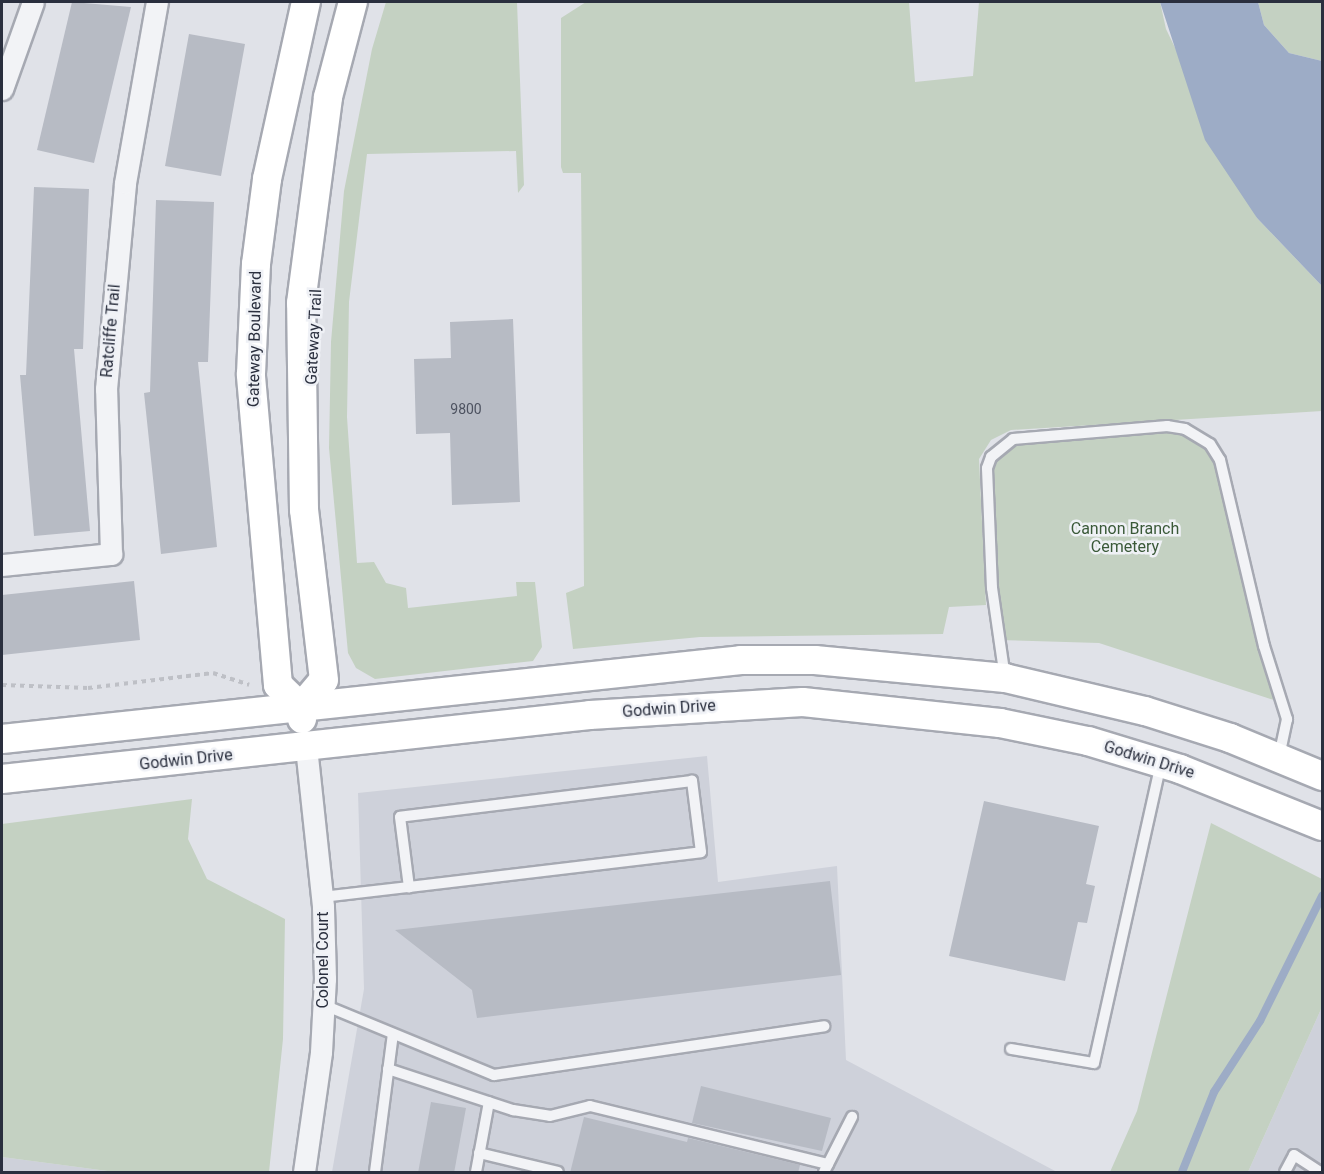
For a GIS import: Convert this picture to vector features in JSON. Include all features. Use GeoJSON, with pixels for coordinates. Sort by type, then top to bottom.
{"type":"FeatureCollection","features":[{"type":"Feature","properties":{"kind":"street"},"geometry":{"type":"LineString","coordinates":[[2,89],[33,2]]}},
{"type":"Feature","properties":{"kind":"street","name":"Ratcliffe Trail"},"geometry":{"type":"LineString","coordinates":[[2,565],[111,554],[106,389],[125,183],[157,2]]}},
{"type":"Feature","properties":{"kind":"street","name":"Gateway Boulevard"},"geometry":{"type":"LineString","coordinates":[[301,707],[278,685],[251,374],[256,264],[267,179],[306,2]]}},
{"type":"Feature","properties":{"kind":"street"},"geometry":{"type":"LineString","coordinates":[[306,748],[301,707],[324,680],[304,510],[301,303],[328,97],[353,2]]}},
{"type":"Feature","properties":{"kind":"street"},"geometry":{"type":"LineString","coordinates":[[2,740],[741,660],[860,663],[1005,678],[1145,711],[1279,757],[1323,776]]}},
{"type":"Feature","properties":{"kind":"street"},"geometry":{"type":"LineString","coordinates":[[1000,723],[1005,678]]}},
{"type":"Feature","properties":{"kind":"street","name":"Godwin Drive"},"geometry":{"type":"LineString","coordinates":[[2,779],[306,748],[590,715],[751,704],[856,705],[1000,723],[1161,763],[1323,826]]}},
{"type":"Feature","properties":{"kind":"street","name":"Colonel Court"},"geometry":{"type":"LineString","coordinates":[[304,1173],[324,1005],[322,897],[306,748]]}},
{"type":"Feature","properties":{"kind":"lane"},"geometry":{"type":"LineString","coordinates":[[1005,678],[992,588],[987,468],[991,457],[1013,439],[1167,426],[1185,429],[1205,439],[1220,460],[1264,646],[1287,719],[1279,757]]}},
{"type":"Feature","properties":{"kind":"lane"},"geometry":{"type":"LineString","coordinates":[[1011,1048],[1094,1063],[1161,763]]}},
{"type":"Feature","properties":{"kind":"lane"},"geometry":{"type":"LineString","coordinates":[[322,897],[701,852],[692,782],[400,817],[409,886]]}},
{"type":"Feature","properties":{"kind":"lane"},"geometry":{"type":"LineString","coordinates":[[324,1005],[494,1076],[824,1026]]}},
{"type":"Feature","properties":{"kind":"lane"},"geometry":{"type":"LineString","coordinates":[[375,1173],[393,1034]]}},
{"type":"Feature","properties":{"kind":"lane"},"geometry":{"type":"LineString","coordinates":[[388,1069],[489,1102],[550,1116],[590,1106],[826,1168],[852,1117]]}},
{"type":"Feature","properties":{"kind":"lane"},"geometry":{"type":"LineString","coordinates":[[476,1173],[489,1102]]}},
{"type":"Feature","properties":{"kind":"lane"},"geometry":{"type":"LineString","coordinates":[[479,1153],[558,1173]]}},
{"type":"Feature","properties":{"kind":"lane"},"geometry":{"type":"LineString","coordinates":[[1285,1173],[1294,1155],[1320,1173]]}},
{"type":"Feature","properties":{"kind":"path"},"geometry":{"type":"LineString","coordinates":[[2,685],[88,688],[213,673],[254,688]]}},
{"type":"Feature","properties":{"kind":"shaded area"},"geometry":{"type":"Polygon","coordinates":[[[707,756],[718,882],[837,866],[846,1060],[1057,1172],[332,1172],[364,989],[358,793],[707,756]]]}},
{"type":"Feature","properties":{"kind":"shaded area"},"geometry":{"type":"Polygon","coordinates":[[[1322,1007],[1322,1172],[1248,1172],[1322,1007]]]}},
{"type":"Feature","properties":{"kind":"shaded area"},"geometry":{"type":"Polygon","coordinates":[[[2,1157],[115,1172],[2,1172],[2,1157]]]}},
{"type":"Feature","properties":{"kind":"green space"},"geometry":{"type":"Polygon","coordinates":[[[386,2],[517,2],[524,185],[518,193],[516,151],[367,154],[349,302],[347,417],[357,563],[374,562],[386,583],[406,588],[408,608],[517,596],[516,582],[535,582],[542,647],[533,661],[375,679],[356,668],[348,653],[329,448],[331,342],[344,191],[372,49],[386,2]]]}},
{"type":"Feature","properties":{"kind":"green space"},"geometry":{"type":"Polygon","coordinates":[[[586,2],[909,2],[915,82],[973,76],[979,2],[1160,2],[1166,29],[1257,218],[1322,286],[1322,411],[1011,430],[991,440],[979,459],[986,605],[949,607],[943,634],[700,637],[573,649],[566,593],[584,586],[581,173],[563,173],[561,167],[561,18],[586,2]]]}},
{"type":"Feature","properties":{"kind":"green space"},"geometry":{"type":"Polygon","coordinates":[[[1258,2],[1322,2],[1322,61],[1289,53],[1264,25],[1258,2]]]}},
{"type":"Feature","properties":{"kind":"green space","name":"Cannon Branch Cemetery"},"geometry":{"type":"Polygon","coordinates":[[[1167,426],[1210,444],[1283,703],[1099,643],[998,640],[991,457],[1000,446],[1167,426]]]}},
{"type":"Feature","properties":{"kind":"green space"},"geometry":{"type":"Polygon","coordinates":[[[192,799],[188,839],[207,879],[285,919],[283,1039],[269,1172],[115,1172],[2,1157],[2,824],[192,799]]]}},
{"type":"Feature","properties":{"kind":"green space"},"geometry":{"type":"Polygon","coordinates":[[[1211,823],[1322,879],[1322,1007],[1248,1172],[1110,1172],[1137,1111],[1211,823]]]}},
{"type":"Feature","properties":{"kind":"water"},"geometry":{"type":"Polygon","coordinates":[[[1160,2],[1258,2],[1264,25],[1289,53],[1322,61],[1322,286],[1257,218],[1205,140],[1160,2]]]}},
{"type":"Feature","properties":{"kind":"building"},"geometry":{"type":"Polygon","coordinates":[[[72,2],[131,7],[94,163],[37,150],[72,2]]]}},
{"type":"Feature","properties":{"kind":"building"},"geometry":{"type":"Polygon","coordinates":[[[189,34],[245,44],[221,176],[165,166],[189,34]]]}},
{"type":"Feature","properties":{"kind":"building"},"geometry":{"type":"Polygon","coordinates":[[[34,187],[89,189],[83,349],[74,349],[90,531],[34,536],[20,375],[26,375],[34,187]]]}},
{"type":"Feature","properties":{"kind":"building"},"geometry":{"type":"Polygon","coordinates":[[[156,200],[214,202],[208,362],[198,362],[217,547],[161,554],[144,393],[150,392],[156,200]]]}},
{"type":"Feature","properties":{"kind":"building"},"geometry":{"type":"Polygon","coordinates":[[[513,319],[520,502],[452,505],[450,433],[416,434],[414,359],[451,358],[450,322],[513,319]]]}},
{"type":"Feature","properties":{"kind":"building"},"geometry":{"type":"Polygon","coordinates":[[[134,581],[140,640],[2,655],[2,595],[134,581]]]}},
{"type":"Feature","properties":{"kind":"building"},"geometry":{"type":"Polygon","coordinates":[[[984,801],[1099,826],[1086,884],[1095,886],[1087,923],[1078,922],[1065,981],[949,956],[984,801]]]}},
{"type":"Feature","properties":{"kind":"building"},"geometry":{"type":"Polygon","coordinates":[[[830,881],[841,975],[477,1018],[472,990],[395,930],[830,881]]]}},
{"type":"Feature","properties":{"kind":"building"},"geometry":{"type":"Polygon","coordinates":[[[701,1086],[831,1118],[822,1151],[692,1123],[701,1086]]]}},
{"type":"Feature","properties":{"kind":"building"},"geometry":{"type":"Polygon","coordinates":[[[431,1102],[466,1108],[454,1173],[418,1173],[431,1102]]]}},
{"type":"Feature","properties":{"kind":"building"},"geometry":{"type":"Polygon","coordinates":[[[584,1117],[687,1142],[688,1138],[800,1165],[798,1173],[570,1173],[584,1117]]]}},
{"type":"Feature","properties":{"kind":"waterway"},"geometry":{"type":"LineString","coordinates":[[1182,1172],[1214,1092],[1260,1021],[1322,896]]}}]}
